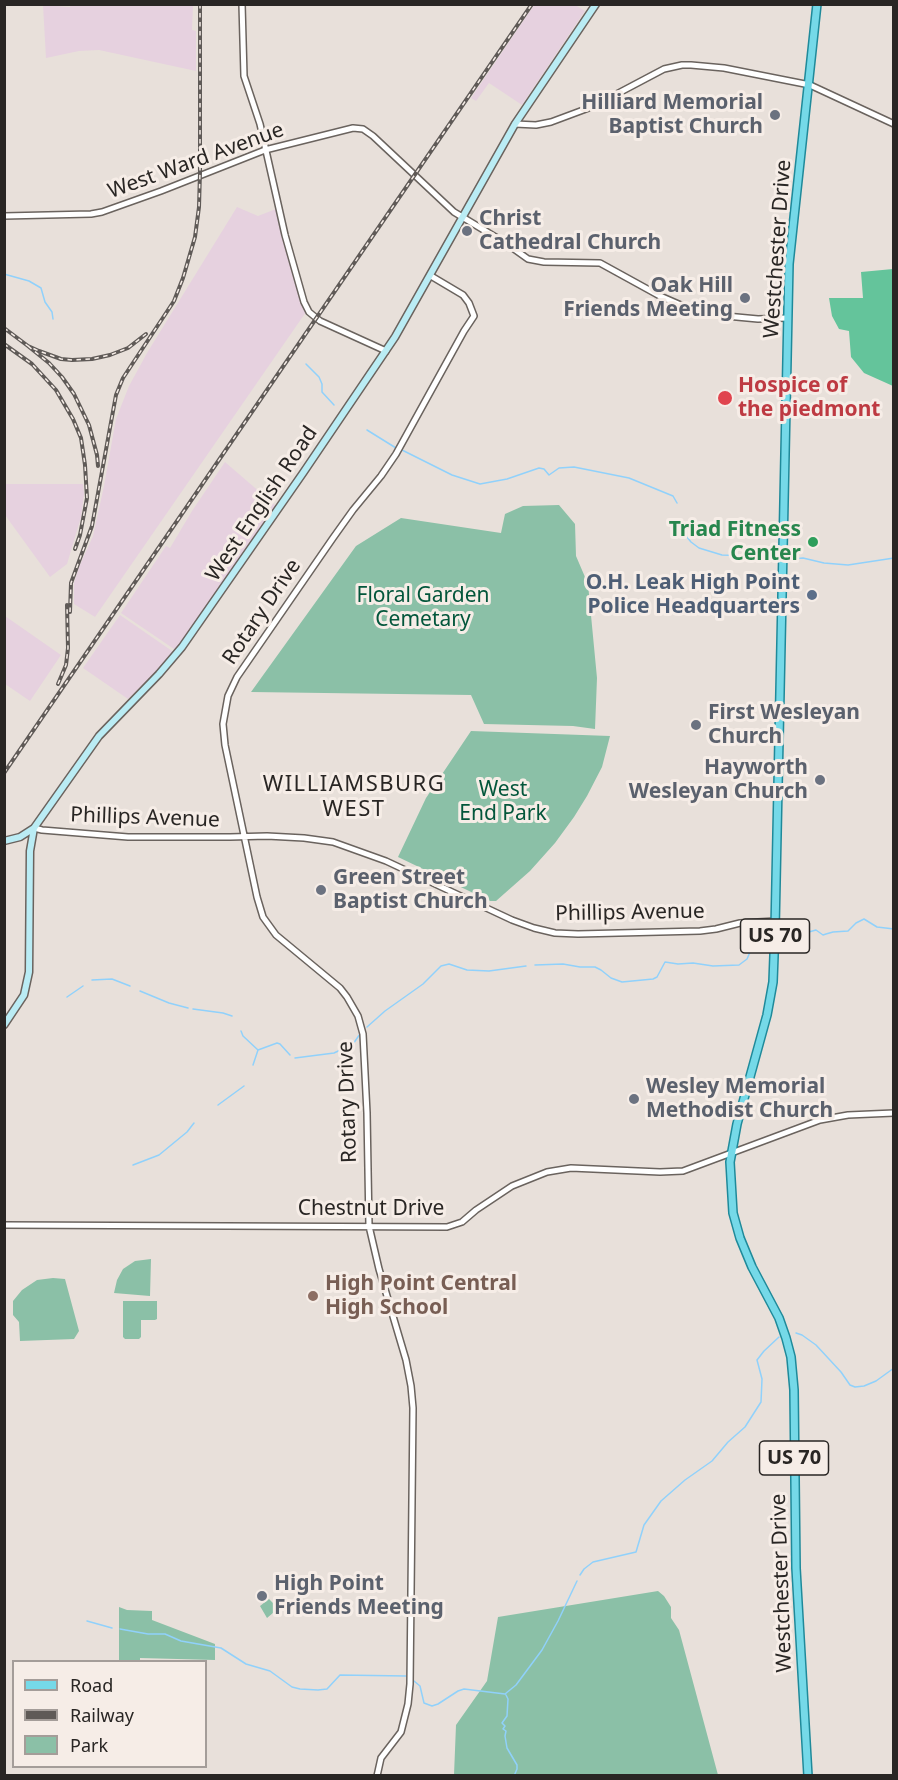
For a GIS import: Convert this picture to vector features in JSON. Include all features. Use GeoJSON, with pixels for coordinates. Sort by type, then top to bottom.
{"type":"FeatureCollection","features":[{"type":"Feature","properties":{"kind":"main road","name":"West English Road"},"geometry":{"type":"LineString","coordinates":[[4,1025],[24,995],[29,972],[30,851],[34,828],[99,736],[159,674],[197,628],[386,351],[515,124],[596,4]]}},
{"type":"Feature","properties":{"kind":"main road","name":"Westchester Drive"},"geometry":{"type":"LineString","coordinates":[[808,1776],[796,1568],[793,1375],[783,1328],[752,1267],[733,1213],[730,1162],[737,1124],[767,1015],[772,982],[776,921],[789,264],[817,4]]}},
{"type":"Feature","properties":{"kind":"main road"},"geometry":{"type":"LineString","coordinates":[[4,841],[20,837],[34,828]]}},
{"type":"Feature","properties":{"kind":"main road"},"geometry":{"type":"LineString","coordinates":[[20,837],[25,840],[30,851]]}},
{"type":"Feature","properties":{"kind":"street"},"geometry":{"type":"LineString","coordinates":[[242,4],[244,76],[260,124],[304,302],[309,312],[321,321],[386,351]]}},
{"type":"Feature","properties":{"kind":"street"},"geometry":{"type":"LineString","coordinates":[[515,124],[538,125],[551,122],[594,106],[664,69],[682,65],[724,68],[810,85],[894,124]]}},
{"type":"Feature","properties":{"kind":"street","name":"West Ward Avenue"},"geometry":{"type":"LineString","coordinates":[[4,216],[102,212],[265,150],[345,129],[357,128],[374,136],[432,193],[462,218]]}},
{"type":"Feature","properties":{"kind":"street"},"geometry":{"type":"LineString","coordinates":[[462,218],[528,259],[544,262],[600,263],[660,296],[683,306],[712,314],[758,319],[787,318]]}},
{"type":"Feature","properties":{"kind":"street","name":"Rotary Drive"},"geometry":{"type":"LineString","coordinates":[[377,1776],[381,1758],[401,1732],[410,1684],[413,1408],[406,1360],[369,1226],[364,1041],[360,1023],[340,988],[295,952],[268,925],[259,906],[223,731],[229,692],[330,543],[396,454],[474,316],[463,295],[430,276]]}},
{"type":"Feature","properties":{"kind":"street","name":"Phillips Avenue"},"geometry":{"type":"LineString","coordinates":[[34,828],[128,837],[296,837],[333,842],[386,861],[512,920],[555,933],[700,931],[740,923],[776,921]]}},
{"type":"Feature","properties":{"kind":"street","name":"Chestnut Drive"},"geometry":{"type":"LineString","coordinates":[[4,1225],[447,1227],[466,1219],[512,1186],[558,1169],[675,1172],[692,1168],[820,1120],[848,1115],[894,1113]]}},
{"type":"Feature","properties":{"kind":"shaded area"},"geometry":{"type":"Polygon","coordinates":[[[71,4],[193,5],[192,30],[196,31],[196,71],[99,50],[79,51],[46,58],[43,5],[70,7],[71,4]]]}},
{"type":"Feature","properties":{"kind":"shaded area"},"geometry":{"type":"Polygon","coordinates":[[[534,5],[575,5],[585,11],[522,105],[489,83],[476,101],[471,98],[534,5]]]}},
{"type":"Feature","properties":{"kind":"shaded area"},"geometry":{"type":"Polygon","coordinates":[[[237,207],[258,216],[276,209],[306,312],[95,617],[74,604],[74,583],[93,536],[116,419],[129,386],[147,353],[237,207]]]}},
{"type":"Feature","properties":{"kind":"shaded area"},"geometry":{"type":"Polygon","coordinates":[[[225,462],[276,506],[177,651],[121,613],[166,546],[170,548],[225,462]]]}},
{"type":"Feature","properties":{"kind":"shaded area"},"geometry":{"type":"Polygon","coordinates":[[[5,484],[83,484],[81,517],[67,564],[50,577],[5,515],[5,484]]]}},
{"type":"Feature","properties":{"kind":"shaded area"},"geometry":{"type":"Polygon","coordinates":[[[120,615],[175,653],[128,699],[83,668],[120,615]]]}},
{"type":"Feature","properties":{"kind":"shaded area"},"geometry":{"type":"Polygon","coordinates":[[[5,616],[61,655],[30,701],[5,684],[5,616]]]}},
{"type":"Feature","properties":{"kind":"green space"},"geometry":{"type":"Polygon","coordinates":[[[894,269],[893,386],[864,373],[851,357],[849,331],[839,329],[832,316],[829,298],[863,298],[861,272],[894,269]]]}},
{"type":"Feature","properties":{"kind":"green space","name":"Floral Garden Cemetary"},"geometry":{"type":"Polygon","coordinates":[[[559,505],[575,524],[576,556],[588,584],[597,678],[595,729],[573,726],[484,724],[471,695],[251,692],[356,546],[401,518],[501,533],[505,514],[523,506],[559,505]]]}},
{"type":"Feature","properties":{"kind":"green space","name":"West End Park"},"geometry":{"type":"Polygon","coordinates":[[[471,731],[610,736],[602,767],[574,817],[530,871],[496,901],[490,901],[398,857],[426,798],[471,731]]]}},
{"type":"Feature","properties":{"kind":"green space"},"geometry":{"type":"Polygon","coordinates":[[[151,1259],[150,1296],[114,1293],[123,1269],[135,1261],[151,1259]]]}},
{"type":"Feature","properties":{"kind":"green space"},"geometry":{"type":"Polygon","coordinates":[[[65,1279],[79,1331],[74,1339],[20,1341],[19,1322],[13,1315],[13,1301],[22,1290],[37,1280],[65,1279]]]}},
{"type":"Feature","properties":{"kind":"green space"},"geometry":{"type":"Polygon","coordinates":[[[123,1301],[157,1301],[157,1319],[141,1320],[139,1339],[123,1337],[123,1301]]]}},
{"type":"Feature","properties":{"kind":"green space"},"geometry":{"type":"Polygon","coordinates":[[[658,1591],[671,1607],[671,1618],[679,1630],[718,1775],[454,1775],[456,1725],[487,1681],[498,1617],[658,1591]]]}},
{"type":"Feature","properties":{"kind":"green space"},"geometry":{"type":"Polygon","coordinates":[[[269,1599],[280,1607],[267,1618],[260,1606],[269,1599]]]}},
{"type":"Feature","properties":{"kind":"green space"},"geometry":{"type":"Polygon","coordinates":[[[119,1607],[127,1610],[152,1611],[152,1620],[215,1644],[215,1660],[140,1658],[140,1660],[119,1660],[119,1607]]]}},
{"type":"Feature","properties":{"kind":"waterway"},"geometry":{"type":"LineString","coordinates":[[4,274],[29,281],[41,288],[53,319]]}},
{"type":"Feature","properties":{"kind":"waterway"},"geometry":{"type":"LineString","coordinates":[[306,364],[319,377],[322,392],[334,405]]}},
{"type":"Feature","properties":{"kind":"waterway"},"geometry":{"type":"LineString","coordinates":[[367,430],[396,448]]}},
{"type":"Feature","properties":{"kind":"waterway"},"geometry":{"type":"LineString","coordinates":[[402,450],[452,475],[480,484],[507,479],[539,468],[544,469],[549,475],[559,468],[574,467],[629,478],[673,496],[677,503]]}},
{"type":"Feature","properties":{"kind":"waterway"},"geometry":{"type":"LineString","coordinates":[[676,519],[678,526],[699,548],[722,555],[751,556]]}},
{"type":"Feature","properties":{"kind":"waterway"},"geometry":{"type":"LineString","coordinates":[[792,559],[803,558],[848,565],[894,558]]}},
{"type":"Feature","properties":{"kind":"waterway"},"geometry":{"type":"LineString","coordinates":[[784,931],[798,935],[816,930],[823,935],[848,931],[864,919],[877,927],[894,929]]}},
{"type":"Feature","properties":{"kind":"waterway"},"geometry":{"type":"LineString","coordinates":[[535,965],[563,964],[595,967],[611,978],[622,982],[653,979],[657,977],[665,962],[713,966],[739,965],[747,959],[757,936],[767,930]]}},
{"type":"Feature","properties":{"kind":"waterway"},"geometry":{"type":"LineString","coordinates":[[367,1027],[423,984],[441,966],[449,964],[467,970],[489,971],[526,966]]}},
{"type":"Feature","properties":{"kind":"waterway"},"geometry":{"type":"LineString","coordinates":[[92,980],[112,979],[130,986]]}},
{"type":"Feature","properties":{"kind":"waterway"},"geometry":{"type":"LineString","coordinates":[[67,997],[83,986]]}},
{"type":"Feature","properties":{"kind":"waterway"},"geometry":{"type":"LineString","coordinates":[[140,991],[188,1008]]}},
{"type":"Feature","properties":{"kind":"waterway"},"geometry":{"type":"LineString","coordinates":[[193,1009],[232,1016]]}},
{"type":"Feature","properties":{"kind":"waterway"},"geometry":{"type":"LineString","coordinates":[[241,1031],[243,1036],[258,1050]]}},
{"type":"Feature","properties":{"kind":"waterway"},"geometry":{"type":"LineString","coordinates":[[295,1058],[334,1053],[353,1044],[360,1034]]}},
{"type":"Feature","properties":{"kind":"waterway"},"geometry":{"type":"LineString","coordinates":[[253,1065],[258,1050],[277,1043],[290,1055]]}},
{"type":"Feature","properties":{"kind":"waterway"},"geometry":{"type":"LineString","coordinates":[[218,1105],[244,1086]]}},
{"type":"Feature","properties":{"kind":"waterway"},"geometry":{"type":"LineString","coordinates":[[133,1165],[159,1155],[187,1132],[194,1123]]}},
{"type":"Feature","properties":{"kind":"waterway"},"geometry":{"type":"LineString","coordinates":[[796,1333],[816,1345],[850,1385],[855,1387],[876,1381],[894,1368]]}},
{"type":"Feature","properties":{"kind":"waterway"},"geometry":{"type":"LineString","coordinates":[[580,1575],[593,1562],[636,1552],[644,1525],[661,1501],[712,1461],[745,1427],[761,1402],[762,1379],[757,1360],[779,1337]]}},
{"type":"Feature","properties":{"kind":"waterway"},"geometry":{"type":"LineString","coordinates":[[414,1681],[420,1686],[424,1703],[432,1706],[464,1689],[505,1694],[516,1685],[542,1650],[577,1581]]}},
{"type":"Feature","properties":{"kind":"waterway"},"geometry":{"type":"LineString","coordinates":[[87,1621],[112,1628]]}},
{"type":"Feature","properties":{"kind":"waterway"},"geometry":{"type":"LineString","coordinates":[[120,1629],[148,1634],[165,1634],[181,1641],[221,1648],[246,1664],[270,1671],[292,1687],[300,1689],[327,1689],[340,1675],[406,1676]]}},
{"type":"Feature","properties":{"kind":"waterway"},"geometry":{"type":"LineString","coordinates":[[506,1695],[508,1699],[507,1716],[502,1723],[505,1726],[503,1729],[506,1731],[507,1748],[517,1765],[514,1776]]}},
{"type":"Feature","properties":{"kind":"railway"},"geometry":{"type":"LineString","coordinates":[[70,612],[71,583],[92,526],[116,395],[123,378],[174,301],[195,237],[200,172],[200,4]]}},
{"type":"Feature","properties":{"kind":"railway"},"geometry":{"type":"LineString","coordinates":[[4,773],[532,4]]}},
{"type":"Feature","properties":{"kind":"railway"},"geometry":{"type":"LineString","coordinates":[[4,328],[28,346],[61,359],[72,360],[110,355],[128,348],[146,334]]}},
{"type":"Feature","properties":{"kind":"railway"},"geometry":{"type":"LineString","coordinates":[[4,344],[32,364],[56,390],[81,438],[87,498],[75,549]]}},
{"type":"Feature","properties":{"kind":"railway"},"geometry":{"type":"LineString","coordinates":[[28,346],[49,363],[74,394],[89,425],[98,466]]}},
{"type":"Feature","properties":{"kind":"railway"},"geometry":{"type":"LineString","coordinates":[[58,684],[66,665],[68,648],[67,605]]}},
{"type":"Feature","properties":{"kind":"place","name":"Hilliard Memorial Baptist Church"},"geometry":{"type":"Point","coordinates":[775,115]}},
{"type":"Feature","properties":{"kind":"place","name":"Christ Cathedral Church"},"geometry":{"type":"Point","coordinates":[467,231]}},
{"type":"Feature","properties":{"kind":"place","name":"Oak Hill Friends Meeting"},"geometry":{"type":"Point","coordinates":[745,298]}},
{"type":"Feature","properties":{"kind":"place","name":"Hospice of the piedmont"},"geometry":{"type":"Point","coordinates":[725,398]}},
{"type":"Feature","properties":{"kind":"place","name":"Triad Fitness Center"},"geometry":{"type":"Point","coordinates":[813,542]}},
{"type":"Feature","properties":{"kind":"place","name":"O.H. Leak High Point Police Headquarters"},"geometry":{"type":"Point","coordinates":[812,595]}},
{"type":"Feature","properties":{"kind":"place","name":"First Wesleyan Church"},"geometry":{"type":"Point","coordinates":[696,725]}},
{"type":"Feature","properties":{"kind":"place","name":"Hayworth Wesleyan Church"},"geometry":{"type":"Point","coordinates":[820,780]}},
{"type":"Feature","properties":{"kind":"place","name":"Green Street Baptist Church"},"geometry":{"type":"Point","coordinates":[321,890]}},
{"type":"Feature","properties":{"kind":"place","name":"Wesley Memorial Methodist Church"},"geometry":{"type":"Point","coordinates":[634,1099]}},
{"type":"Feature","properties":{"kind":"place","name":"High Point Central High School"},"geometry":{"type":"Point","coordinates":[313,1296]}},
{"type":"Feature","properties":{"kind":"place","name":"High Point Friends Meeting"},"geometry":{"type":"Point","coordinates":[262,1596]}},
{"type":"Feature","properties":{"kind":"district","name":"WILLIAMSBURG WEST"},"geometry":{"type":"Point","coordinates":[354,798]}}]}
